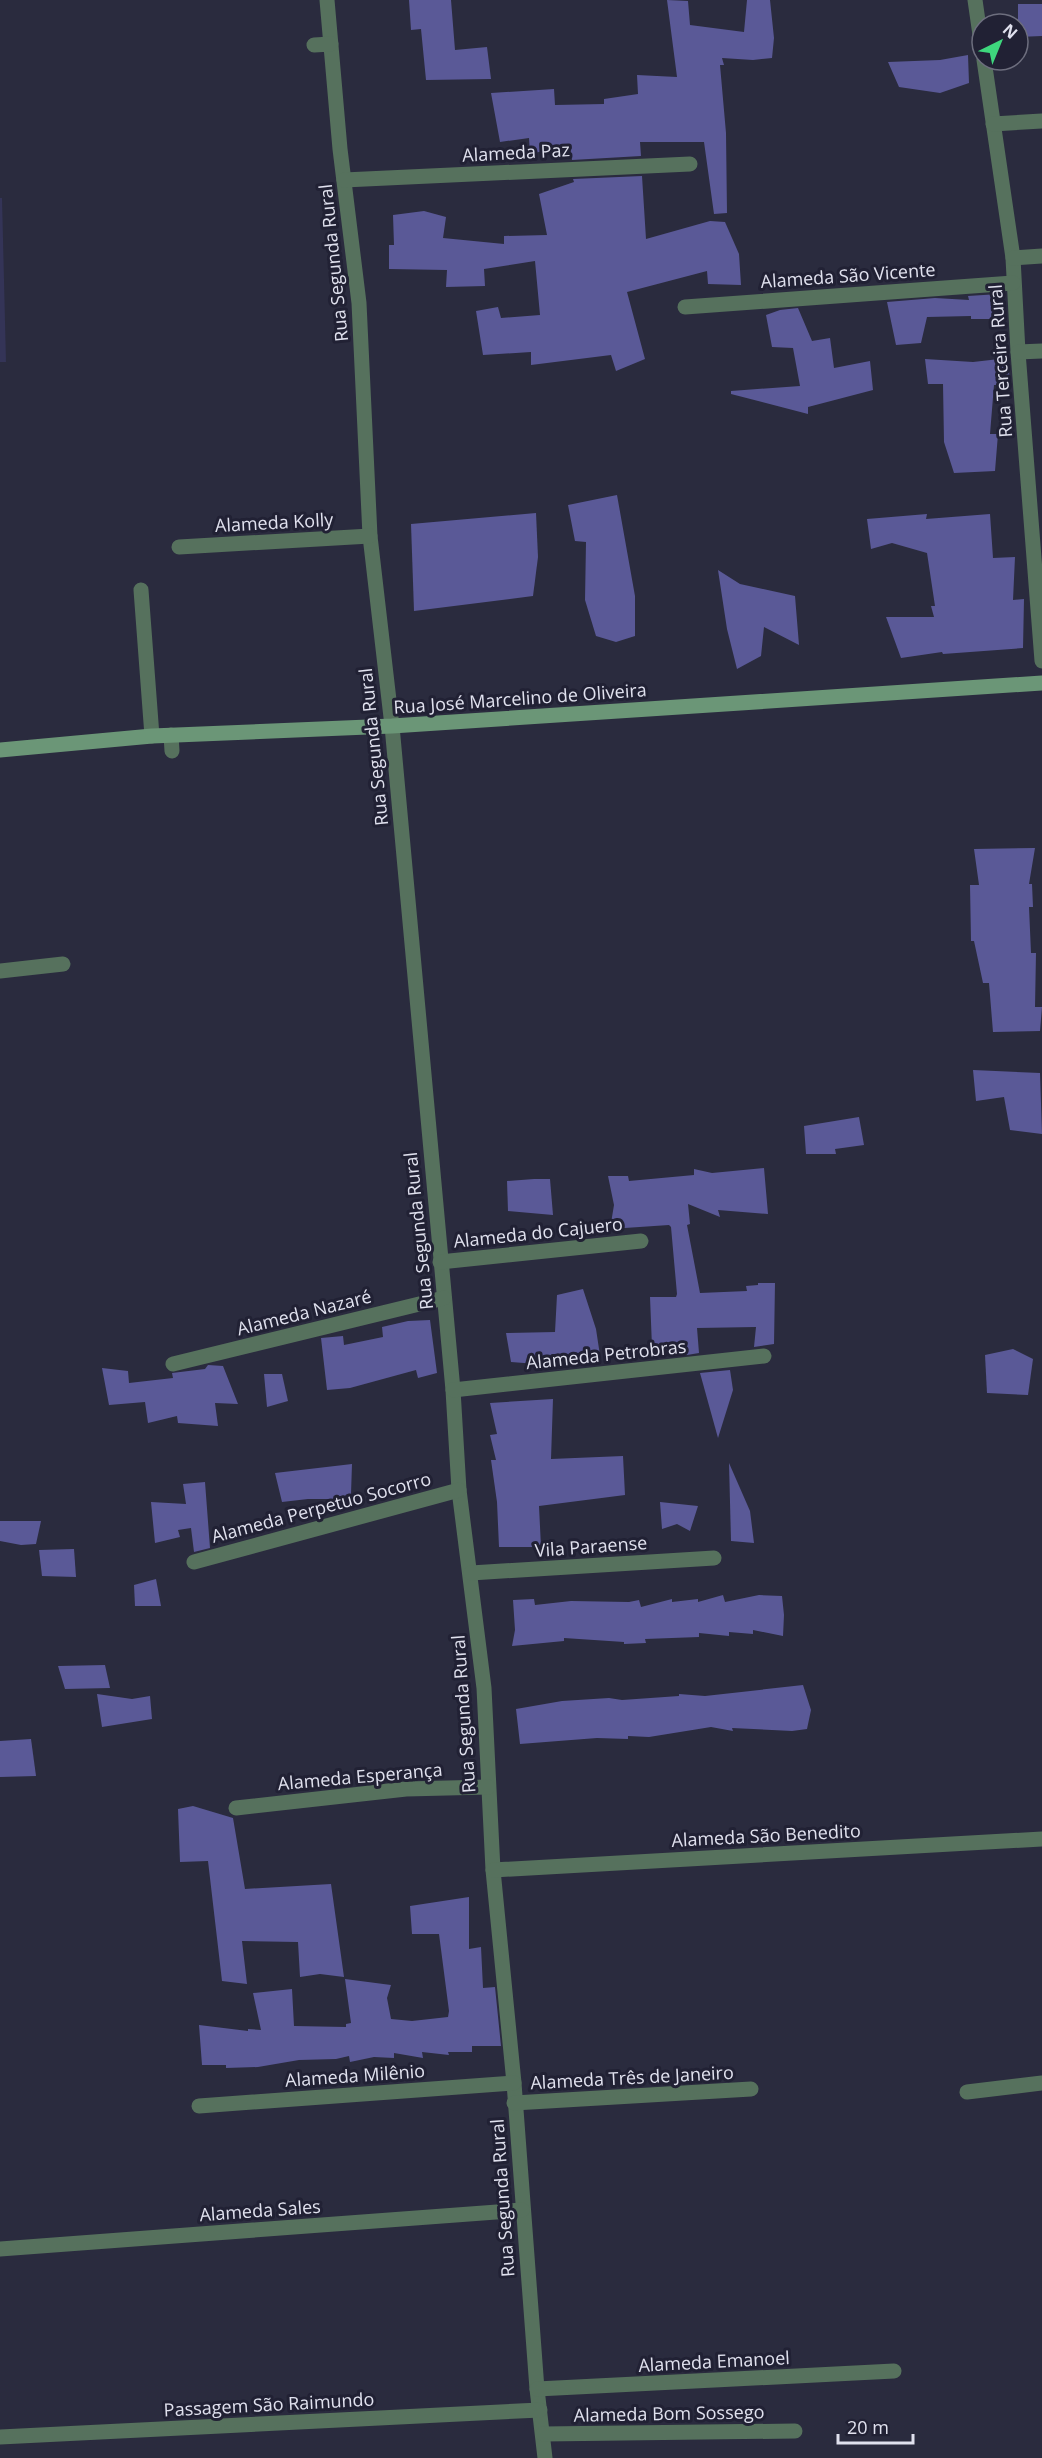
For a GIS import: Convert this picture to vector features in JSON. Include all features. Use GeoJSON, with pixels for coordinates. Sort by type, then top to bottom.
{"type":"FeatureCollection","features":[{"type":"Feature","properties":{"kind":"street","name":"Rua Segunda Rural"},"geometry":{"type":"LineString","coordinates":[[327,0],[344,180],[359,303],[370,536],[392,726],[453,1390],[459,1490],[484,1688],[493,1870],[514,2083],[522,2210],[545,2458]]}},
{"type":"Feature","properties":{"kind":"street"},"geometry":{"type":"LineString","coordinates":[[314,45],[331,44]]}},
{"type":"Feature","properties":{"kind":"street","name":"Rua Terceira Rural"},"geometry":{"type":"LineString","coordinates":[[986,72],[1013,258],[1017,352],[1042,660]]}},
{"type":"Feature","properties":{"kind":"street"},"geometry":{"type":"LineString","coordinates":[[993,124],[1042,121]]}},
{"type":"Feature","properties":{"kind":"street","name":"Alameda Paz"},"geometry":{"type":"LineString","coordinates":[[344,180],[690,164]]}},
{"type":"Feature","properties":{"kind":"street"},"geometry":{"type":"LineString","coordinates":[[1013,258],[1042,256]]}},
{"type":"Feature","properties":{"kind":"street","name":"Alameda São Vicente"},"geometry":{"type":"LineString","coordinates":[[685,307],[1013,283]]}},
{"type":"Feature","properties":{"kind":"street"},"geometry":{"type":"LineString","coordinates":[[1017,352],[1042,351]]}},
{"type":"Feature","properties":{"kind":"street","name":"Alameda Kolly"},"geometry":{"type":"LineString","coordinates":[[179,547],[370,536]]}},
{"type":"Feature","properties":{"kind":"street"},"geometry":{"type":"LineString","coordinates":[[141,590],[152,736]]}},
{"type":"Feature","properties":{"kind":"street","name":"Rua José Marcelino de Oliveira"},"geometry":{"type":"LineString","coordinates":[[0,750],[152,736],[392,726],[1042,682]]}},
{"type":"Feature","properties":{"kind":"street"},"geometry":{"type":"LineString","coordinates":[[171,735],[172,751]]}},
{"type":"Feature","properties":{"kind":"street"},"geometry":{"type":"LineString","coordinates":[[0,971],[63,964]]}},
{"type":"Feature","properties":{"kind":"street","name":"Alameda do Cajuero"},"geometry":{"type":"LineString","coordinates":[[440,1262],[641,1241]]}},
{"type":"Feature","properties":{"kind":"street","name":"Alameda Nazaré"},"geometry":{"type":"LineString","coordinates":[[173,1364],[444,1298]]}},
{"type":"Feature","properties":{"kind":"street","name":"Alameda Petrobras"},"geometry":{"type":"LineString","coordinates":[[453,1390],[764,1356]]}},
{"type":"Feature","properties":{"kind":"street","name":"Alameda Perpetuo Socorro"},"geometry":{"type":"LineString","coordinates":[[194,1562],[459,1490]]}},
{"type":"Feature","properties":{"kind":"street","name":"Vila Paraense"},"geometry":{"type":"LineString","coordinates":[[471,1573],[714,1558]]}},
{"type":"Feature","properties":{"kind":"street","name":"Alameda Esperança"},"geometry":{"type":"LineString","coordinates":[[236,1808],[406,1789],[488,1786]]}},
{"type":"Feature","properties":{"kind":"street","name":"Alameda São Benedito"},"geometry":{"type":"LineString","coordinates":[[493,1870],[1042,1839]]}},
{"type":"Feature","properties":{"kind":"street","name":"Alameda Milênio"},"geometry":{"type":"LineString","coordinates":[[199,2106],[514,2083]]}},
{"type":"Feature","properties":{"kind":"street"},"geometry":{"type":"LineString","coordinates":[[967,2092],[1042,2083]]}},
{"type":"Feature","properties":{"kind":"street","name":"Alameda Três de Janeiro"},"geometry":{"type":"LineString","coordinates":[[514,2103],[751,2089]]}},
{"type":"Feature","properties":{"kind":"street","name":"Alameda Sales"},"geometry":{"type":"LineString","coordinates":[[0,2249],[522,2210]]}},
{"type":"Feature","properties":{"kind":"street","name":"Alameda Emanoel"},"geometry":{"type":"LineString","coordinates":[[537,2390],[894,2371]]}},
{"type":"Feature","properties":{"kind":"street","name":"Passagem São Raimundo"},"geometry":{"type":"LineString","coordinates":[[0,2437],[540,2410]]}},
{"type":"Feature","properties":{"kind":"street","name":"Alameda Bom Sossego"},"geometry":{"type":"LineString","coordinates":[[543,2434],[795,2431]]}},
{"type":"Feature","properties":{"kind":"shaded area"},"geometry":{"type":"Polygon","coordinates":[[[0,198],[2,198],[6,362],[0,362],[0,198]]]}},
{"type":"Feature","properties":{"kind":"building"},"geometry":{"type":"Polygon","coordinates":[[[409,0],[451,0],[455,50],[487,47],[491,79],[426,80],[421,29],[411,30],[409,0]]]}},
{"type":"Feature","properties":{"kind":"building"},"geometry":{"type":"Polygon","coordinates":[[[667,0],[688,1],[690,25],[744,32],[747,0],[770,0],[774,38],[772,58],[753,60],[722,58],[724,65],[720,65],[726,133],[727,213],[714,214],[704,142],[640,142],[641,156],[572,160],[570,145],[530,154],[529,138],[500,142],[491,93],[554,89],[555,105],[604,104],[604,99],[638,94],[637,75],[677,77],[667,0]]]}},
{"type":"Feature","properties":{"kind":"building"},"geometry":{"type":"Polygon","coordinates":[[[1018,4],[1042,4],[1042,36],[1030,36],[1030,12],[1018,12],[1018,4]]]}},
{"type":"Feature","properties":{"kind":"building"},"geometry":{"type":"Polygon","coordinates":[[[968,55],[969,83],[940,93],[899,87],[888,62],[940,60],[968,55]]]}},
{"type":"Feature","properties":{"kind":"building"},"geometry":{"type":"Polygon","coordinates":[[[642,176],[646,239],[710,221],[725,222],[739,254],[741,285],[708,284],[707,271],[627,292],[645,359],[616,371],[611,355],[531,365],[531,352],[483,355],[476,311],[498,307],[501,318],[540,315],[535,261],[484,269],[485,286],[446,287],[447,270],[389,269],[389,245],[394,245],[393,215],[424,211],[446,217],[443,238],[504,244],[504,236],[547,235],[539,194],[574,182],[573,179],[642,176]]]}},
{"type":"Feature","properties":{"kind":"building"},"geometry":{"type":"Polygon","coordinates":[[[999,294],[998,319],[971,319],[971,316],[927,317],[921,343],[896,345],[887,302],[935,298],[969,300],[968,296],[999,294]]]}},
{"type":"Feature","properties":{"kind":"building"},"geometry":{"type":"Polygon","coordinates":[[[798,308],[812,341],[830,338],[834,368],[870,361],[873,390],[808,407],[808,414],[731,394],[731,391],[800,386],[793,348],[772,347],[766,315],[780,310],[798,308]]]}},
{"type":"Feature","properties":{"kind":"building"},"geometry":{"type":"Polygon","coordinates":[[[1008,358],[1010,385],[994,385],[990,434],[998,434],[995,471],[954,473],[944,442],[943,384],[928,384],[925,359],[973,362],[1008,358]]]}},
{"type":"Feature","properties":{"kind":"building"},"geometry":{"type":"Polygon","coordinates":[[[617,495],[635,596],[635,636],[616,642],[596,636],[585,600],[586,542],[575,541],[568,505],[617,495]]]}},
{"type":"Feature","properties":{"kind":"building"},"geometry":{"type":"Polygon","coordinates":[[[536,513],[538,557],[533,596],[414,611],[411,524],[536,513]]]}},
{"type":"Feature","properties":{"kind":"building"},"geometry":{"type":"Polygon","coordinates":[[[927,514],[926,519],[990,514],[993,558],[1015,557],[1013,600],[1024,599],[1023,648],[943,654],[942,652],[901,658],[886,617],[934,617],[931,606],[935,606],[927,553],[892,543],[871,549],[867,519],[927,514]]]}},
{"type":"Feature","properties":{"kind":"building"},"geometry":{"type":"Polygon","coordinates":[[[718,570],[740,584],[795,596],[799,645],[764,627],[761,656],[737,669],[727,629],[718,570]]]}},
{"type":"Feature","properties":{"kind":"building"},"geometry":{"type":"Polygon","coordinates":[[[1035,848],[1029,884],[1032,884],[1033,907],[1029,907],[1031,953],[1036,953],[1035,1007],[1042,1007],[1040,1031],[993,1032],[989,983],[983,983],[974,941],[971,941],[970,885],[979,885],[974,849],[1035,848]]]}},
{"type":"Feature","properties":{"kind":"building"},"geometry":{"type":"Polygon","coordinates":[[[973,1070],[1040,1073],[1042,1134],[1010,1130],[1004,1097],[976,1101],[973,1070]]]}},
{"type":"Feature","properties":{"kind":"building"},"geometry":{"type":"Polygon","coordinates":[[[859,1117],[864,1145],[835,1149],[836,1154],[806,1154],[804,1126],[859,1117]]]}},
{"type":"Feature","properties":{"kind":"building"},"geometry":{"type":"Polygon","coordinates":[[[764,1168],[768,1214],[718,1210],[720,1217],[688,1204],[690,1224],[687,1225],[700,1293],[747,1291],[746,1286],[775,1283],[774,1344],[754,1347],[756,1327],[697,1328],[699,1353],[687,1355],[652,1347],[650,1297],[676,1297],[677,1294],[671,1227],[669,1225],[610,1229],[614,1205],[608,1176],[628,1176],[629,1181],[694,1175],[694,1169],[712,1173],[764,1168]]]}},
{"type":"Feature","properties":{"kind":"building"},"geometry":{"type":"Polygon","coordinates":[[[550,1179],[553,1215],[508,1211],[507,1181],[550,1179]]]}},
{"type":"Feature","properties":{"kind":"building"},"geometry":{"type":"Polygon","coordinates":[[[583,1289],[596,1329],[601,1362],[564,1363],[563,1366],[511,1362],[506,1333],[555,1332],[557,1295],[583,1289]]]}},
{"type":"Feature","properties":{"kind":"building"},"geometry":{"type":"Polygon","coordinates":[[[430,1320],[437,1373],[418,1378],[416,1370],[350,1388],[327,1390],[321,1338],[343,1336],[344,1345],[383,1337],[382,1327],[408,1321],[430,1320]]]}},
{"type":"Feature","properties":{"kind":"building"},"geometry":{"type":"Polygon","coordinates":[[[1013,1349],[1033,1359],[1028,1395],[987,1393],[985,1355],[1013,1349]]]}},
{"type":"Feature","properties":{"kind":"building"},"geometry":{"type":"Polygon","coordinates":[[[208,1365],[223,1366],[238,1404],[215,1403],[218,1426],[178,1423],[177,1416],[148,1423],[145,1402],[109,1405],[102,1368],[128,1371],[129,1383],[173,1378],[172,1373],[205,1369],[208,1365]]]}},
{"type":"Feature","properties":{"kind":"building"},"geometry":{"type":"Polygon","coordinates":[[[730,1370],[733,1390],[718,1438],[700,1373],[730,1370]]]}},
{"type":"Feature","properties":{"kind":"building"},"geometry":{"type":"Polygon","coordinates":[[[264,1374],[282,1374],[288,1401],[267,1407],[264,1374]]]}},
{"type":"Feature","properties":{"kind":"building"},"geometry":{"type":"Polygon","coordinates":[[[553,1399],[551,1459],[623,1456],[625,1495],[539,1506],[541,1547],[499,1547],[497,1502],[491,1460],[496,1460],[490,1435],[497,1434],[490,1403],[553,1399]]]}},
{"type":"Feature","properties":{"kind":"building"},"geometry":{"type":"Polygon","coordinates":[[[729,1463],[750,1511],[754,1543],[731,1541],[729,1463]]]}},
{"type":"Feature","properties":{"kind":"building"},"geometry":{"type":"Polygon","coordinates":[[[352,1464],[351,1494],[338,1499],[282,1502],[275,1473],[352,1464]]]}},
{"type":"Feature","properties":{"kind":"building"},"geometry":{"type":"Polygon","coordinates":[[[205,1482],[210,1548],[194,1552],[191,1528],[178,1530],[180,1537],[155,1543],[151,1502],[186,1504],[183,1484],[205,1482]]]}},
{"type":"Feature","properties":{"kind":"building"},"geometry":{"type":"Polygon","coordinates":[[[660,1502],[698,1506],[690,1531],[677,1524],[662,1529],[660,1502]]]}},
{"type":"Feature","properties":{"kind":"building"},"geometry":{"type":"Polygon","coordinates":[[[0,1521],[41,1521],[36,1544],[21,1545],[0,1541],[0,1521]]]}},
{"type":"Feature","properties":{"kind":"building"},"geometry":{"type":"Polygon","coordinates":[[[74,1549],[76,1577],[42,1576],[39,1550],[74,1549]]]}},
{"type":"Feature","properties":{"kind":"building"},"geometry":{"type":"Polygon","coordinates":[[[156,1579],[161,1606],[135,1606],[134,1585],[156,1579]]]}},
{"type":"Feature","properties":{"kind":"building"},"geometry":{"type":"Polygon","coordinates":[[[723,1595],[725,1602],[759,1595],[782,1596],[783,1636],[753,1630],[753,1634],[729,1632],[729,1636],[699,1633],[699,1637],[645,1639],[646,1643],[624,1644],[624,1642],[564,1638],[564,1641],[512,1646],[515,1630],[513,1600],[534,1599],[535,1605],[571,1601],[629,1602],[639,1600],[641,1607],[672,1599],[672,1602],[698,1599],[698,1602],[723,1595]]]}},
{"type":"Feature","properties":{"kind":"building"},"geometry":{"type":"Polygon","coordinates":[[[105,1665],[110,1688],[65,1689],[58,1666],[105,1665]]]}},
{"type":"Feature","properties":{"kind":"building"},"geometry":{"type":"Polygon","coordinates":[[[803,1685],[811,1710],[807,1729],[792,1731],[732,1728],[733,1731],[711,1727],[649,1737],[628,1736],[628,1739],[597,1738],[520,1744],[516,1709],[562,1701],[609,1698],[622,1700],[679,1696],[679,1694],[705,1696],[803,1685]]]}},
{"type":"Feature","properties":{"kind":"building"},"geometry":{"type":"Polygon","coordinates":[[[97,1694],[132,1699],[150,1696],[152,1719],[102,1727],[97,1694]]]}},
{"type":"Feature","properties":{"kind":"building"},"geometry":{"type":"Polygon","coordinates":[[[31,1739],[36,1776],[0,1777],[0,1741],[31,1739]]]}},
{"type":"Feature","properties":{"kind":"building"},"geometry":{"type":"Polygon","coordinates":[[[193,1806],[233,1818],[245,1889],[331,1884],[344,1977],[320,1974],[300,1977],[298,1942],[242,1941],[247,1984],[222,1981],[208,1861],[180,1862],[178,1809],[193,1806]]]}},
{"type":"Feature","properties":{"kind":"building"},"geometry":{"type":"Polygon","coordinates":[[[469,1897],[469,1949],[481,1947],[483,1988],[495,1987],[501,2046],[472,2046],[472,2052],[448,2052],[449,2055],[422,2052],[423,2058],[394,2053],[394,2058],[374,2057],[350,2062],[349,2056],[336,2059],[299,2060],[258,2067],[226,2068],[226,2065],[202,2065],[199,2025],[248,2031],[248,2029],[261,2030],[253,1993],[292,1989],[294,2026],[346,2027],[346,2024],[351,2023],[345,1979],[391,1985],[387,1998],[391,2019],[412,2021],[448,2017],[439,1934],[412,1934],[410,1906],[469,1897]]]}}]}
